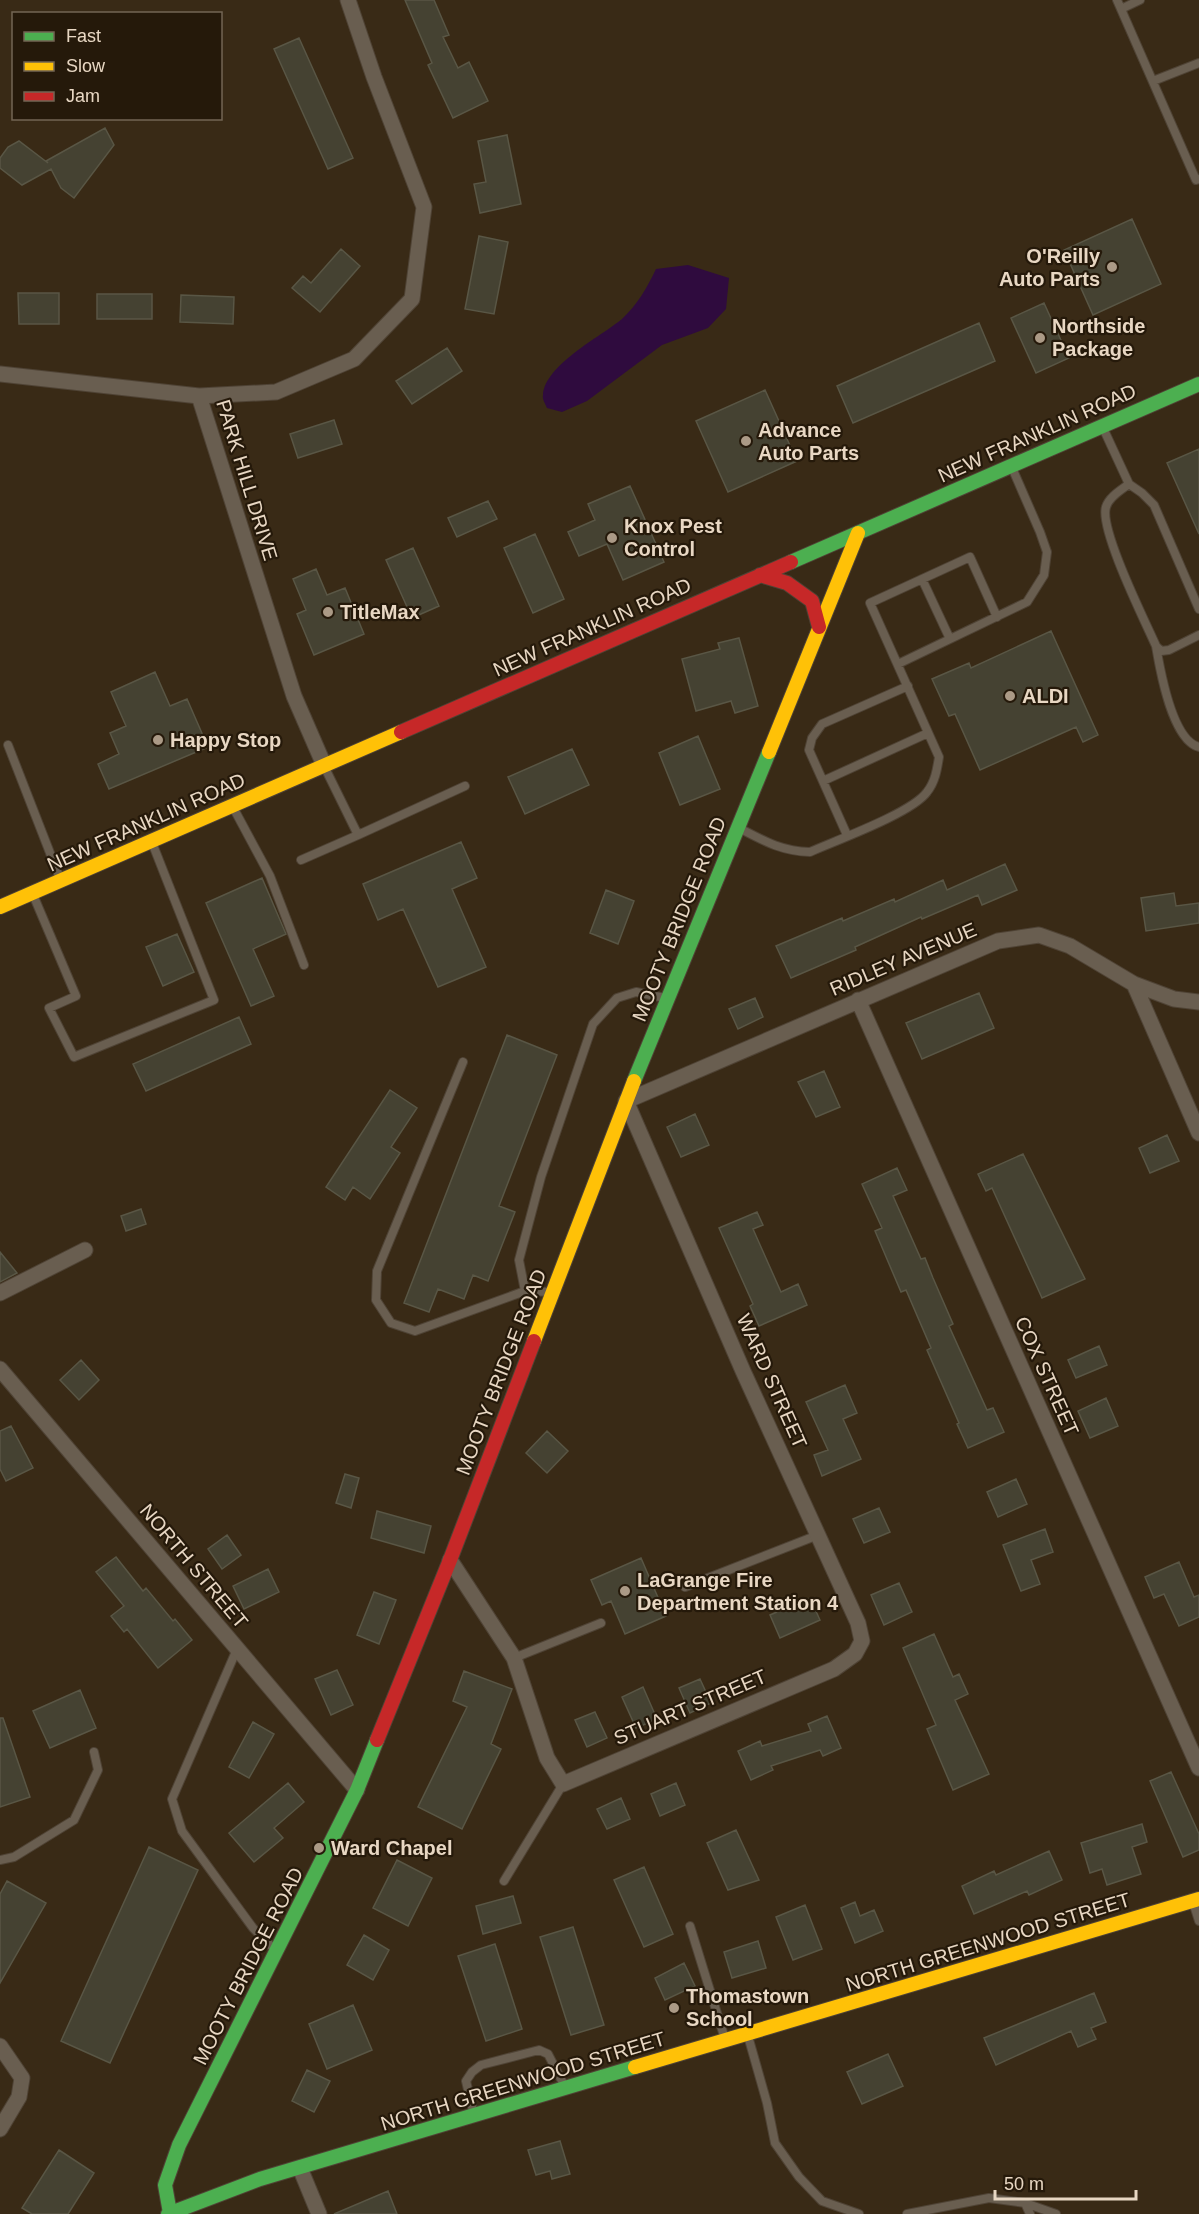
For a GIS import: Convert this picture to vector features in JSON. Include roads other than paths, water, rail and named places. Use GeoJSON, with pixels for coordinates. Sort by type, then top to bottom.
{"type":"FeatureCollection","features":[{"type":"Feature","properties":{"kind":"main road","name":"NEW FRANKLIN ROAD"},"geometry":{"type":"LineString","coordinates":[[0,907],[1199,384]]}},
{"type":"Feature","properties":{"kind":"main road","name":"MOOTY BRIDGE ROAD"},"geometry":{"type":"LineString","coordinates":[[169,2213],[165,2185],[179,2145],[357,1790],[450,1560],[626,1101],[858,533]]}},
{"type":"Feature","properties":{"kind":"main road"},"geometry":{"type":"LineString","coordinates":[[760,575],[787,583],[812,601],[819,627]]}},
{"type":"Feature","properties":{"kind":"main road","name":"NORTH GREENWOOD STREET"},"geometry":{"type":"LineString","coordinates":[[169,2213],[221,2193],[300,2168],[1196,1900]]}},
{"type":"Feature","properties":{"kind":"street"},"geometry":{"type":"LineString","coordinates":[[199,396],[276,392],[354,359],[412,299],[424,207],[374,77],[348,0]]}},
{"type":"Feature","properties":{"kind":"street","name":"PARK HILL DRIVE"},"geometry":{"type":"LineString","coordinates":[[0,374],[199,396],[294,696],[324,765]]}},
{"type":"Feature","properties":{"kind":"street","name":"RIDLEY AVENUE"},"geometry":{"type":"LineString","coordinates":[[626,1101],[998,941],[1039,935],[1070,946],[1134,984],[1174,999],[1199,1002]]}},
{"type":"Feature","properties":{"kind":"street"},"geometry":{"type":"LineString","coordinates":[[1134,984],[1199,1133]]}},
{"type":"Feature","properties":{"kind":"street","name":"COX STREET"},"geometry":{"type":"LineString","coordinates":[[858,1000],[1199,1768]]}},
{"type":"Feature","properties":{"kind":"street","name":"WARD STREET"},"geometry":{"type":"LineString","coordinates":[[626,1101],[743,1371],[858,1623],[862,1641],[855,1654],[834,1669]]}},
{"type":"Feature","properties":{"kind":"street"},"geometry":{"type":"LineString","coordinates":[[0,1293],[85,1250]]}},
{"type":"Feature","properties":{"kind":"street","name":"NORTH STREET"},"geometry":{"type":"LineString","coordinates":[[0,1369],[357,1790]]}},
{"type":"Feature","properties":{"kind":"street"},"geometry":{"type":"LineString","coordinates":[[450,1560],[514,1658],[547,1758],[562,1784]]}},
{"type":"Feature","properties":{"kind":"street","name":"STUART STREET"},"geometry":{"type":"LineString","coordinates":[[562,1784],[834,1669]]}},
{"type":"Feature","properties":{"kind":"street"},"geometry":{"type":"LineString","coordinates":[[0,2046],[22,2078],[20,2097],[0,2129]]}},
{"type":"Feature","properties":{"kind":"street"},"geometry":{"type":"LineString","coordinates":[[300,2168],[319,2214]]}},
{"type":"Feature","properties":{"kind":"lane"},"geometry":{"type":"LineString","coordinates":[[1117,0],[1196,180],[1199,178]]}},
{"type":"Feature","properties":{"kind":"lane"},"geometry":{"type":"LineString","coordinates":[[1121,9],[1140,0]]}},
{"type":"Feature","properties":{"kind":"lane"},"geometry":{"type":"LineString","coordinates":[[1153,81],[1199,63]]}},
{"type":"Feature","properties":{"kind":"lane"},"geometry":{"type":"LineString","coordinates":[[1102,426],[1129,484],[1154,505],[1199,609]]}},
{"type":"Feature","properties":{"kind":"lane"},"geometry":{"type":"LineString","coordinates":[[898,664],[1027,602],[1044,575],[1047,552],[1011,466]]}},
{"type":"Feature","properties":{"kind":"lane"},"geometry":{"type":"LineString","coordinates":[[1129,484],[1109,502],[1106,508],[1113,545],[1156,646],[1168,702],[1178,726],[1194,746],[1199,747]]}},
{"type":"Feature","properties":{"kind":"lane"},"geometry":{"type":"LineString","coordinates":[[737,828],[778,848],[794,852],[810,852],[906,810],[927,793],[937,774],[939,757],[870,603],[970,557],[997,617]]}},
{"type":"Feature","properties":{"kind":"lane"},"geometry":{"type":"LineString","coordinates":[[922,579],[950,639]]}},
{"type":"Feature","properties":{"kind":"lane"},"geometry":{"type":"LineString","coordinates":[[1156,646],[1161,651],[1169,651],[1199,635]]}},
{"type":"Feature","properties":{"kind":"lane"},"geometry":{"type":"LineString","coordinates":[[847,835],[809,750],[812,738],[822,724],[908,686]]}},
{"type":"Feature","properties":{"kind":"lane"},"geometry":{"type":"LineString","coordinates":[[823,781],[928,733]]}},
{"type":"Feature","properties":{"kind":"lane"},"geometry":{"type":"LineString","coordinates":[[8,745],[61,880]]}},
{"type":"Feature","properties":{"kind":"lane"},"geometry":{"type":"LineString","coordinates":[[324,765],[357,836]]}},
{"type":"Feature","properties":{"kind":"lane"},"geometry":{"type":"LineString","coordinates":[[301,860],[465,786]]}},
{"type":"Feature","properties":{"kind":"lane"},"geometry":{"type":"LineString","coordinates":[[232,805],[270,876],[304,965]]}},
{"type":"Feature","properties":{"kind":"lane"},"geometry":{"type":"LineString","coordinates":[[32,893],[76,996],[49,1008],[74,1057],[214,1000],[151,841]]}},
{"type":"Feature","properties":{"kind":"lane"},"geometry":{"type":"LineString","coordinates":[[525,1291],[519,1260],[542,1177],[592,1024],[617,998],[636,992],[668,999]]}},
{"type":"Feature","properties":{"kind":"lane"},"geometry":{"type":"LineString","coordinates":[[463,1062],[377,1271],[376,1300],[391,1323],[415,1331],[525,1291],[553,1292]]}},
{"type":"Feature","properties":{"kind":"lane"},"geometry":{"type":"LineString","coordinates":[[686,1587],[818,1535]]}},
{"type":"Feature","properties":{"kind":"lane"},"geometry":{"type":"LineString","coordinates":[[514,1658],[601,1623]]}},
{"type":"Feature","properties":{"kind":"lane"},"geometry":{"type":"LineString","coordinates":[[237,1649],[172,1799],[182,1831],[253,1928],[277,1952]]}},
{"type":"Feature","properties":{"kind":"lane"},"geometry":{"type":"LineString","coordinates":[[0,1860],[14,1857],[74,1820],[98,1770],[94,1752]]}},
{"type":"Feature","properties":{"kind":"lane"},"geometry":{"type":"LineString","coordinates":[[504,1881],[562,1784]]}},
{"type":"Feature","properties":{"kind":"lane"},"geometry":{"type":"LineString","coordinates":[[1196,1900],[1199,1921]]}},
{"type":"Feature","properties":{"kind":"lane"},"geometry":{"type":"LineString","coordinates":[[690,1926],[725,2041]]}},
{"type":"Feature","properties":{"kind":"lane"},"geometry":{"type":"LineString","coordinates":[[747,2034],[767,2103],[775,2143],[799,2177],[822,2201],[859,2214]]}},
{"type":"Feature","properties":{"kind":"lane"},"geometry":{"type":"LineString","coordinates":[[475,2116],[466,2081],[481,2065],[539,2050],[548,2054],[566,2089]]}},
{"type":"Feature","properties":{"kind":"lane"},"geometry":{"type":"LineString","coordinates":[[907,2214],[988,2198],[1025,2203],[1056,2214]]}},
{"type":"Feature","properties":{"kind":"lane"},"geometry":{"type":"LineString","coordinates":[[1025,2203],[1030,2214]]}},
{"type":"Feature","properties":{"kind":"place","name":"O'Reilly Auto Parts"},"geometry":{"type":"Point","coordinates":[1112,267]}},
{"type":"Feature","properties":{"kind":"place","name":"Northside Package"},"geometry":{"type":"Point","coordinates":[1040,338]}},
{"type":"Feature","properties":{"kind":"place","name":"Advance Auto Parts"},"geometry":{"type":"Point","coordinates":[746,441]}},
{"type":"Feature","properties":{"kind":"place","name":"Knox Pest Control"},"geometry":{"type":"Point","coordinates":[612,538]}},
{"type":"Feature","properties":{"kind":"place","name":"TitleMax"},"geometry":{"type":"Point","coordinates":[328,612]}},
{"type":"Feature","properties":{"kind":"place","name":"ALDI"},"geometry":{"type":"Point","coordinates":[1010,696]}},
{"type":"Feature","properties":{"kind":"place","name":"Happy Stop"},"geometry":{"type":"Point","coordinates":[158,740]}},
{"type":"Feature","properties":{"kind":"place","name":"LaGrange Fire Department Station 4"},"geometry":{"type":"Point","coordinates":[625,1591]}},
{"type":"Feature","properties":{"kind":"place","name":"Ward Chapel"},"geometry":{"type":"Point","coordinates":[319,1848]}},
{"type":"Feature","properties":{"kind":"place","name":"Thomastown School"},"geometry":{"type":"Point","coordinates":[674,2008]}}]}
